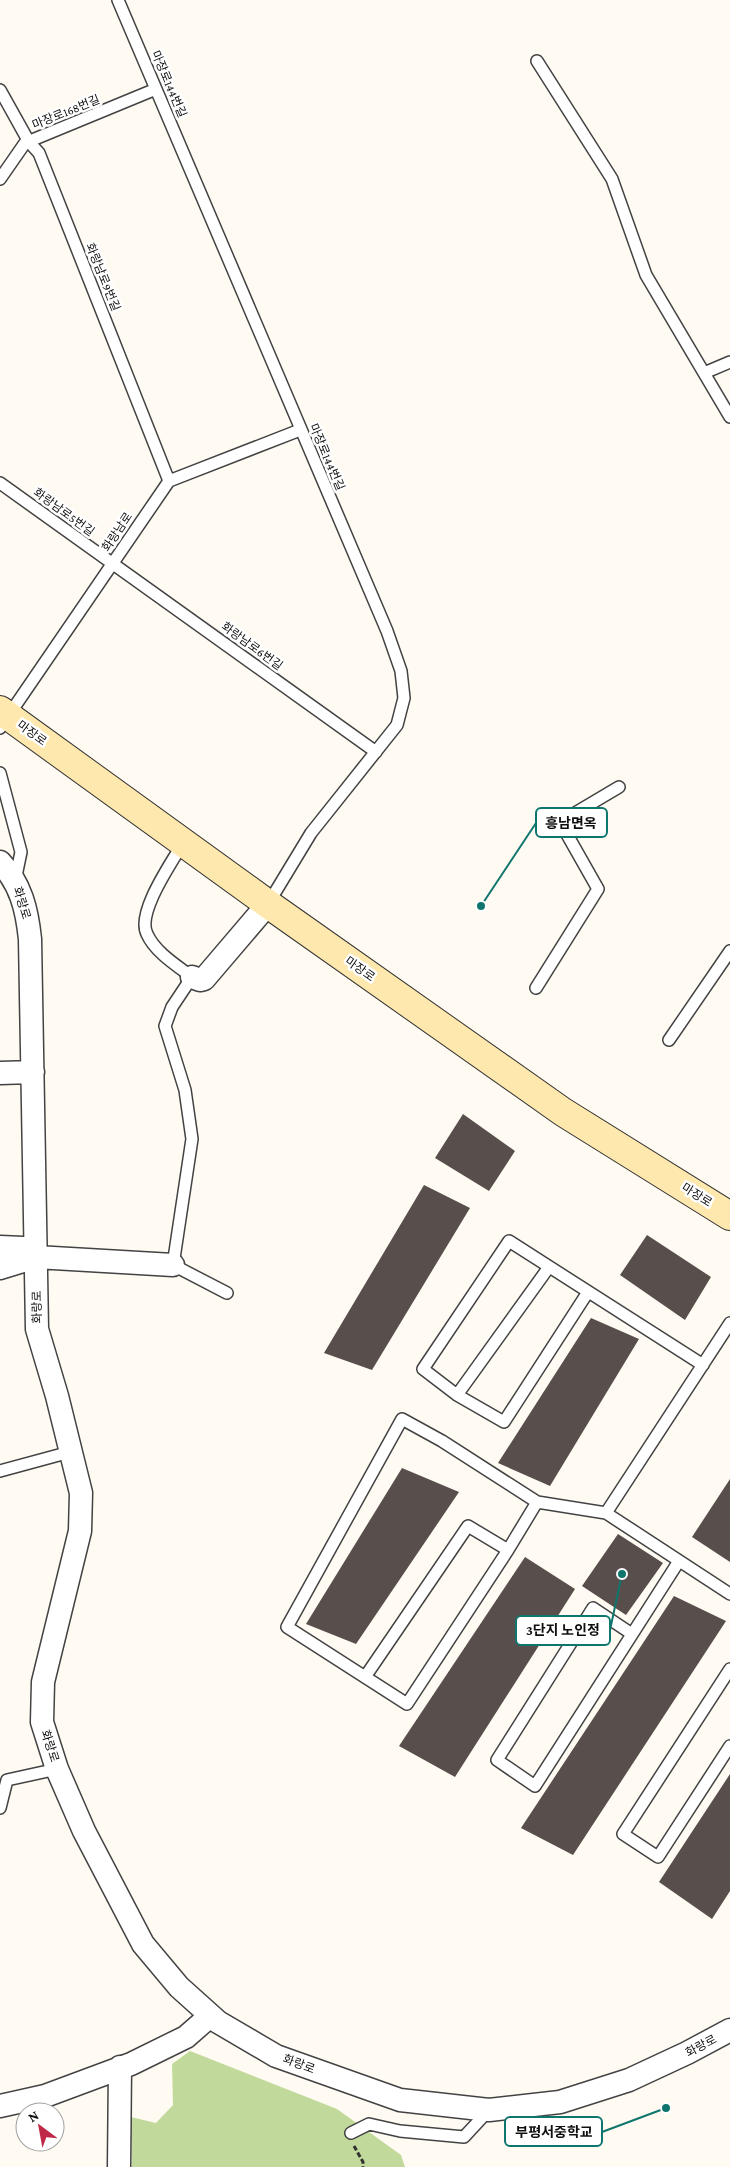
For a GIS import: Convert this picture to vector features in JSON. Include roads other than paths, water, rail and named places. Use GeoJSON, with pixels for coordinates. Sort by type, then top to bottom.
{"type":"FeatureCollection","features":[{"type":"Feature","properties":{"kind":"main road","name":"마장로"},"geometry":{"type":"LineString","coordinates":[[3,718],[563,1112],[730,1216]]}},
{"type":"Feature","properties":{"kind":"street","name":"화랑로"},"geometry":{"type":"LineString","coordinates":[[0,862],[15,881],[28,916],[30,939],[37,1329],[57,1396],[81,1493],[80,1531],[43,1682],[42,1722],[57,1769],[84,1831],[143,1944],[179,1986],[218,2022],[276,2056],[400,2100],[489,2110],[560,2102],[629,2080],[687,2054],[730,2030]]}},
{"type":"Feature","properties":{"kind":"street"},"geometry":{"type":"LineString","coordinates":[[192,977],[200,980],[204,979],[268,904]]}},
{"type":"Feature","properties":{"kind":"street"},"geometry":{"type":"LineString","coordinates":[[0,1073],[33,1072]]}},
{"type":"Feature","properties":{"kind":"street"},"geometry":{"type":"LineString","coordinates":[[0,1247],[23,1248],[36,1257]]}},
{"type":"Feature","properties":{"kind":"street"},"geometry":{"type":"LineString","coordinates":[[0,1268],[36,1257],[173,1265]]}},
{"type":"Feature","properties":{"kind":"street"},"geometry":{"type":"LineString","coordinates":[[0,2106],[45,2096],[120,2067],[186,2037],[210,2016]]}},
{"type":"Feature","properties":{"kind":"street"},"geometry":{"type":"LineString","coordinates":[[119,2167],[120,2067]]}},
{"type":"Feature","properties":{"kind":"lane","name":"마장로144번길"},"geometry":{"type":"LineString","coordinates":[[118,0],[387,631],[400,670],[404,698],[397,725],[311,833],[268,904]]}},
{"type":"Feature","properties":{"kind":"lane"},"geometry":{"type":"LineString","coordinates":[[537,61],[612,179],[646,275],[730,417]]}},
{"type":"Feature","properties":{"kind":"lane","name":"마장로168번길"},"geometry":{"type":"LineString","coordinates":[[0,179],[25,143],[156,89]]}},
{"type":"Feature","properties":{"kind":"lane","name":"화랑남로9번길"},"geometry":{"type":"LineString","coordinates":[[0,90],[30,142],[39,153],[168,481]]}},
{"type":"Feature","properties":{"kind":"lane"},"geometry":{"type":"LineString","coordinates":[[704,373],[730,362]]}},
{"type":"Feature","properties":{"kind":"lane"},"geometry":{"type":"LineString","coordinates":[[168,481],[300,430]]}},
{"type":"Feature","properties":{"kind":"lane","name":"화랑남로"},"geometry":{"type":"LineString","coordinates":[[3,718],[168,481]]}},
{"type":"Feature","properties":{"kind":"lane","name":"화랑남로5번길"},"geometry":{"type":"LineString","coordinates":[[0,483],[112,563]]}},
{"type":"Feature","properties":{"kind":"lane","name":"화랑남로6번길"},"geometry":{"type":"LineString","coordinates":[[112,563],[376,752]]}},
{"type":"Feature","properties":{"kind":"lane"},"geometry":{"type":"LineString","coordinates":[[0,772],[21,852],[15,881]]}},
{"type":"Feature","properties":{"kind":"lane"},"geometry":{"type":"LineString","coordinates":[[536,988],[598,889],[560,822],[619,787]]}},
{"type":"Feature","properties":{"kind":"lane"},"geometry":{"type":"LineString","coordinates":[[183,843],[154,893],[146,916],[146,933],[163,954],[192,977],[172,1007],[165,1026],[185,1090],[192,1139],[173,1265],[227,1292]]}},
{"type":"Feature","properties":{"kind":"lane"},"geometry":{"type":"LineString","coordinates":[[669,1040],[730,951]]}},
{"type":"Feature","properties":{"kind":"lane"},"geometry":{"type":"LineString","coordinates":[[588,1292],[504,1422],[456,1395],[423,1369],[510,1241],[703,1365]]}},
{"type":"Feature","properties":{"kind":"lane"},"geometry":{"type":"LineString","coordinates":[[456,1395],[549,1266]]}},
{"type":"Feature","properties":{"kind":"lane"},"geometry":{"type":"LineString","coordinates":[[606,1513],[730,1323]]}},
{"type":"Feature","properties":{"kind":"lane"},"geometry":{"type":"LineString","coordinates":[[537,1502],[408,1704],[287,1627],[402,1419],[442,1441],[537,1502],[606,1513],[730,1594]]}},
{"type":"Feature","properties":{"kind":"lane"},"geometry":{"type":"LineString","coordinates":[[0,1471],[70,1452]]}},
{"type":"Feature","properties":{"kind":"lane"},"geometry":{"type":"LineString","coordinates":[[365,1677],[468,1526],[508,1550]]}},
{"type":"Feature","properties":{"kind":"lane"},"geometry":{"type":"LineString","coordinates":[[632,1634],[593,1608],[497,1760],[535,1786],[679,1561]]}},
{"type":"Feature","properties":{"kind":"lane"},"geometry":{"type":"LineString","coordinates":[[730,1669],[623,1834],[658,1857],[730,1746]]}},
{"type":"Feature","properties":{"kind":"lane"},"geometry":{"type":"LineString","coordinates":[[0,1808],[4,1779],[57,1769]]}},
{"type":"Feature","properties":{"kind":"lane"},"geometry":{"type":"LineString","coordinates":[[351,2133],[369,2124],[400,2131],[464,2137],[489,2110]]}},
{"type":"Feature","properties":{"kind":"place","name":"흥남면옥"},"geometry":{"type":"Point","coordinates":[481,906]}},
{"type":"Feature","properties":{"kind":"place","name":"3단지 노인정"},"geometry":{"type":"Point","coordinates":[622,1574]}},
{"type":"Feature","properties":{"kind":"place","name":"부평서중학교"},"geometry":{"type":"Point","coordinates":[666,2108]}}]}
